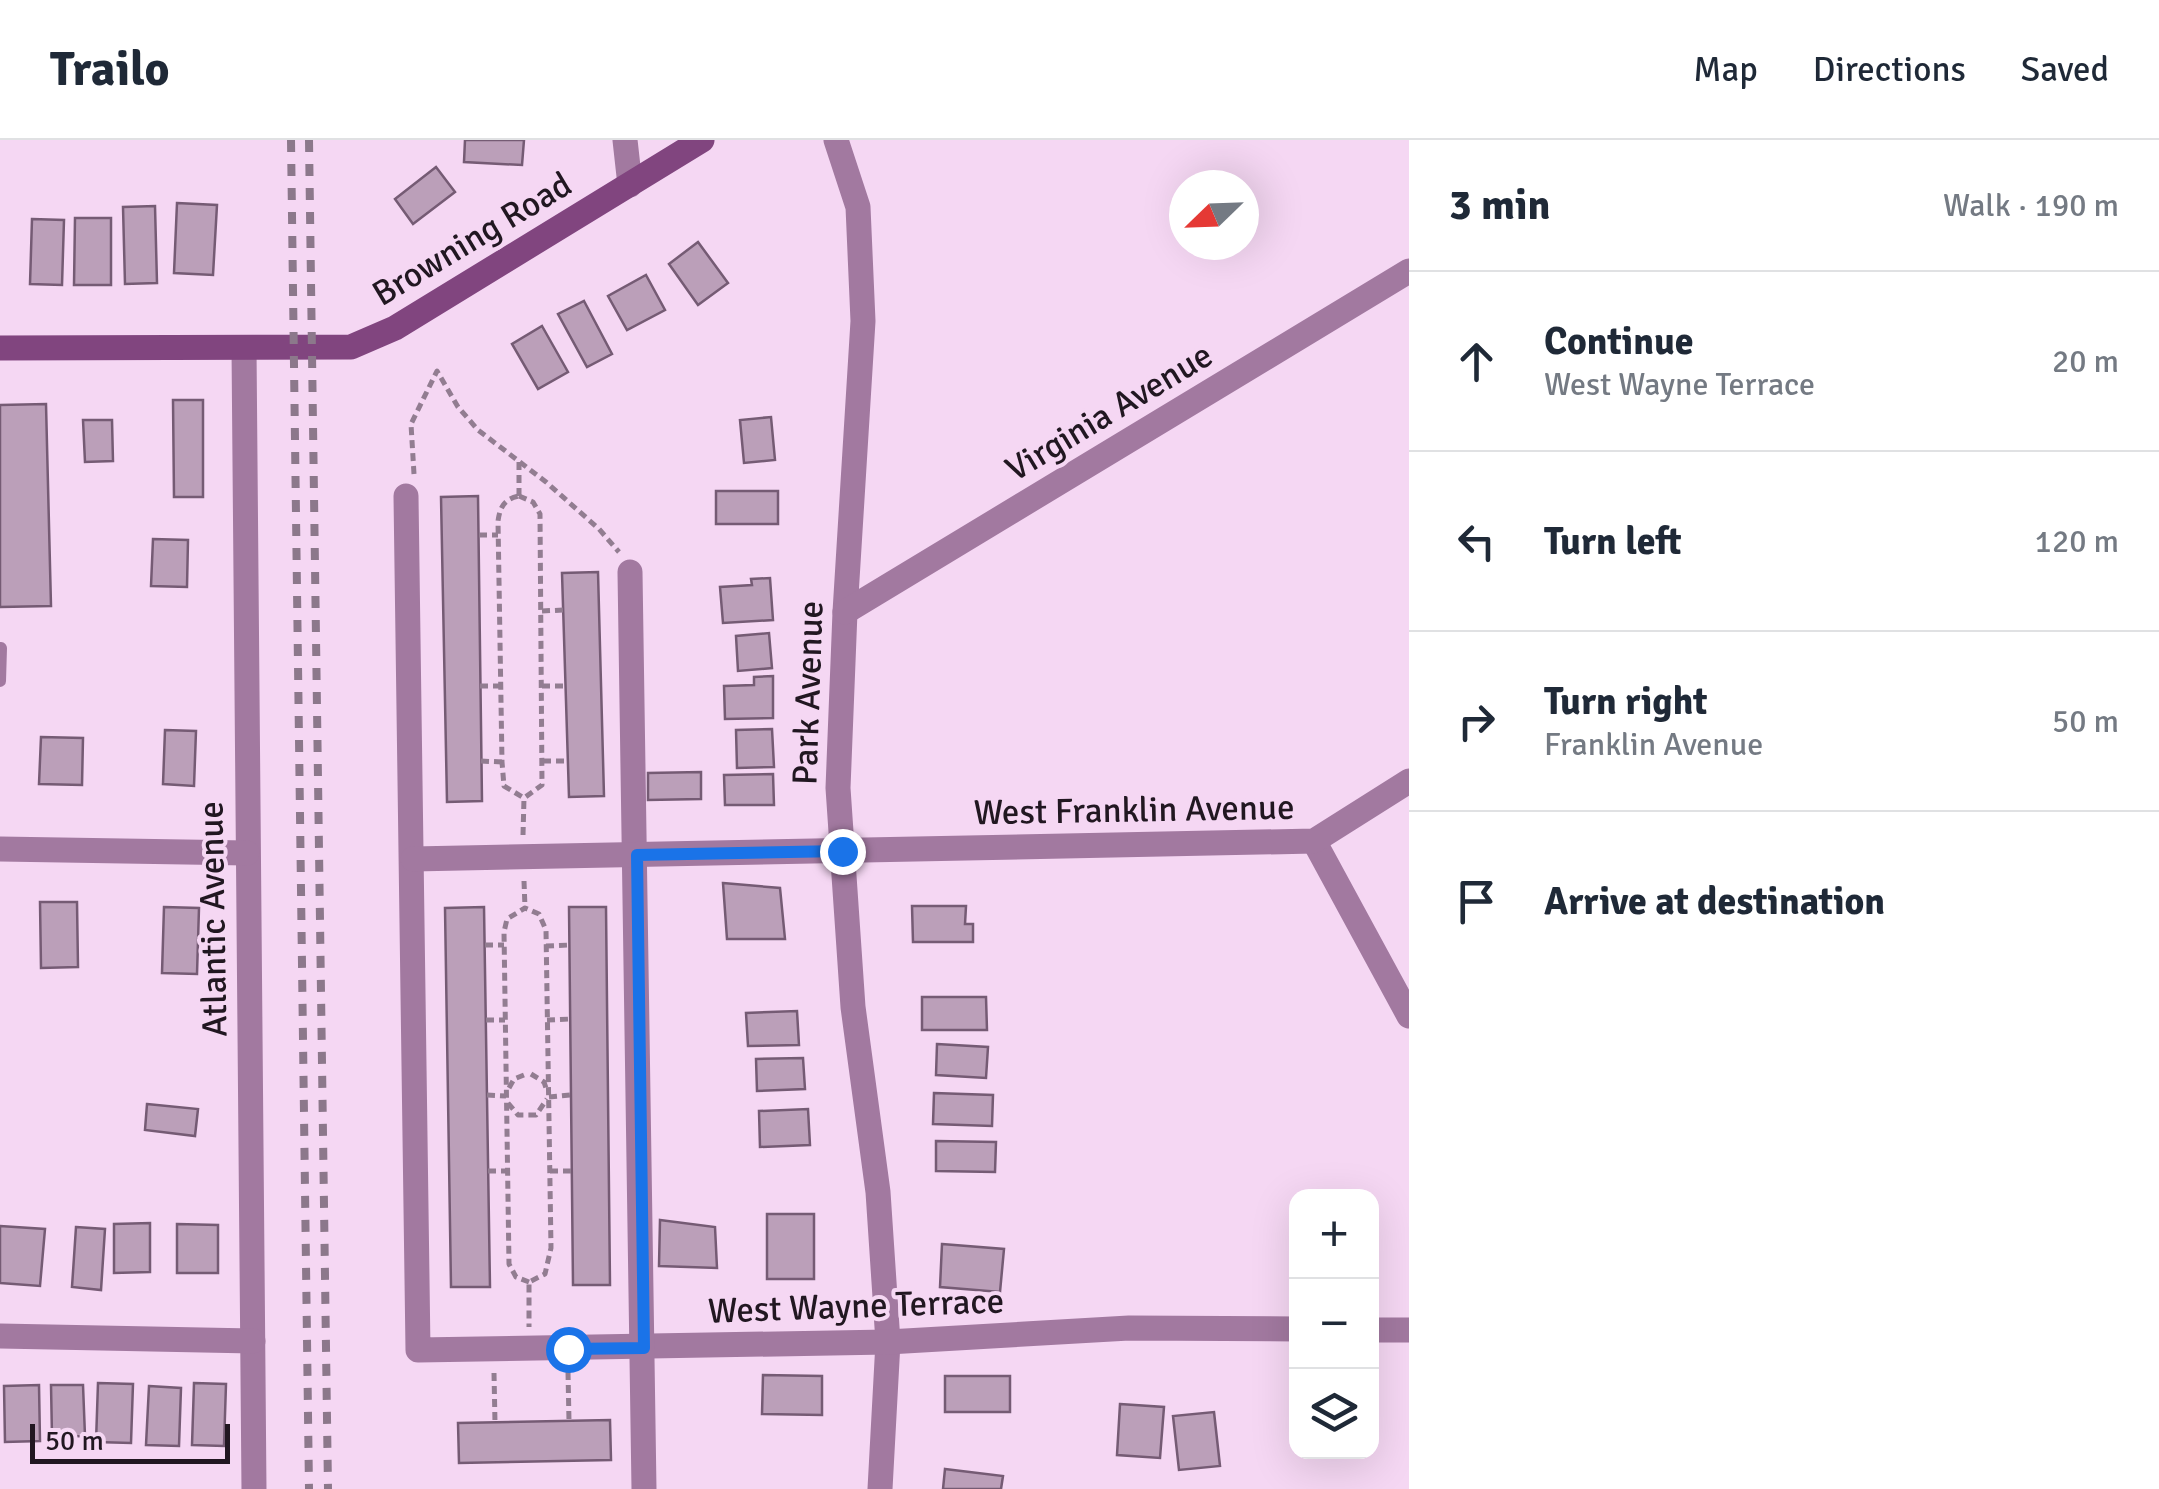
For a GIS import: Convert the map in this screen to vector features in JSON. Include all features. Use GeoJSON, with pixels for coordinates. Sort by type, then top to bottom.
{"type":"FeatureCollection","features":[{"type":"Feature","properties":{"kind":"street"},"geometry":{"type":"LineString","coordinates":[[625,140],[630,185]]}},
{"type":"Feature","properties":{"kind":"street","name":"Browning Road"},"geometry":{"type":"LineString","coordinates":[[0,348],[351,347],[395,328],[702,140]]}},
{"type":"Feature","properties":{"kind":"street","name":"Park Avenue"},"geometry":{"type":"LineString","coordinates":[[836,140],[858,207],[863,321],[838,788],[853,1007],[878,1192],[888,1342],[880,1489]]}},
{"type":"Feature","properties":{"kind":"street","name":"Virginia Avenue"},"geometry":{"type":"LineString","coordinates":[[845,612],[1409,271]]}},
{"type":"Feature","properties":{"kind":"street","name":"Atlantic Avenue"},"geometry":{"type":"LineString","coordinates":[[244,348],[254,1489]]}},
{"type":"Feature","properties":{"kind":"street"},"geometry":{"type":"LineString","coordinates":[[406,496],[413,859]]}},
{"type":"Feature","properties":{"kind":"street"},"geometry":{"type":"LineString","coordinates":[[630,572],[644,1489]]}},
{"type":"Feature","properties":{"kind":"street","name":"West Franklin Avenue"},"geometry":{"type":"LineString","coordinates":[[413,859],[1314,841],[1409,781]]}},
{"type":"Feature","properties":{"kind":"street"},"geometry":{"type":"LineString","coordinates":[[1314,841],[1409,1016]]}},
{"type":"Feature","properties":{"kind":"street"},"geometry":{"type":"LineString","coordinates":[[0,849],[247,853]]}},
{"type":"Feature","properties":{"kind":"street","name":"West Wayne Terrace"},"geometry":{"type":"LineString","coordinates":[[413,859],[418,1350],[888,1342],[1128,1328],[1289,1329]]}},
{"type":"Feature","properties":{"kind":"street"},"geometry":{"type":"LineString","coordinates":[[1379,1330],[1409,1330]]}},
{"type":"Feature","properties":{"kind":"street"},"geometry":{"type":"LineString","coordinates":[[0,1336],[253,1341]]}},
{"type":"Feature","properties":{"kind":"lane"},"geometry":{"type":"LineString","coordinates":[[0,681],[1,648]]}},
{"type":"Feature","properties":{"kind":"path"},"geometry":{"type":"LineString","coordinates":[[406,496],[414,471],[411,424],[437,371],[458,407],[478,430],[599,529],[616,546],[630,572]]}},
{"type":"Feature","properties":{"kind":"path"},"geometry":{"type":"LineString","coordinates":[[519,462],[520,496]]}},
{"type":"Feature","properties":{"kind":"path"},"geometry":{"type":"LineString","coordinates":[[520,496],[534,502],[540,514],[542,611],[542,785],[524,798],[504,786],[500,686],[500,507],[520,496]]}},
{"type":"Feature","properties":{"kind":"path"},"geometry":{"type":"LineString","coordinates":[[478,535],[498,535]]}},
{"type":"Feature","properties":{"kind":"path"},"geometry":{"type":"LineString","coordinates":[[542,611],[563,610]]}},
{"type":"Feature","properties":{"kind":"path"},"geometry":{"type":"LineString","coordinates":[[480,686],[500,686]]}},
{"type":"Feature","properties":{"kind":"path"},"geometry":{"type":"LineString","coordinates":[[542,686],[566,686]]}},
{"type":"Feature","properties":{"kind":"path"},"geometry":{"type":"LineString","coordinates":[[481,761],[502,762]]}},
{"type":"Feature","properties":{"kind":"path"},"geometry":{"type":"LineString","coordinates":[[543,761],[568,761]]}},
{"type":"Feature","properties":{"kind":"path"},"geometry":{"type":"LineString","coordinates":[[523,857],[524,798]]}},
{"type":"Feature","properties":{"kind":"path"},"geometry":{"type":"LineString","coordinates":[[525,908],[535,910],[544,920],[546,946],[550,1260],[540,1278],[529,1282],[516,1277],[509,1264],[504,945],[507,919],[525,908]]}},
{"type":"Feature","properties":{"kind":"path"},"geometry":{"type":"LineString","coordinates":[[485,945],[504,945]]}},
{"type":"Feature","properties":{"kind":"path"},"geometry":{"type":"LineString","coordinates":[[546,946],[570,945]]}},
{"type":"Feature","properties":{"kind":"path"},"geometry":{"type":"LineString","coordinates":[[547,1020],[571,1019]]}},
{"type":"Feature","properties":{"kind":"path"},"geometry":{"type":"LineString","coordinates":[[486,1020],[505,1020]]}},
{"type":"Feature","properties":{"kind":"path"},"geometry":{"type":"LineString","coordinates":[[506,1059],[512,1069],[544,1082],[548,1096],[540,1112],[512,1123],[507,1132]]}},
{"type":"Feature","properties":{"kind":"path"},"geometry":{"type":"LineString","coordinates":[[548,1061],[511,1082],[506,1096],[509,1107],[549,1129]]}},
{"type":"Feature","properties":{"kind":"path"},"geometry":{"type":"LineString","coordinates":[[487,1095],[506,1096]]}},
{"type":"Feature","properties":{"kind":"path"},"geometry":{"type":"LineString","coordinates":[[548,1096],[572,1095]]}},
{"type":"Feature","properties":{"kind":"path"},"geometry":{"type":"LineString","coordinates":[[488,1171],[508,1171]]}},
{"type":"Feature","properties":{"kind":"path"},"geometry":{"type":"LineString","coordinates":[[550,1171],[572,1171]]}},
{"type":"Feature","properties":{"kind":"path"},"geometry":{"type":"LineString","coordinates":[[529,1282],[530,1350]]}},
{"type":"Feature","properties":{"kind":"path"},"geometry":{"type":"LineString","coordinates":[[568,1349],[570,1421]]}},
{"type":"Feature","properties":{"kind":"path"},"geometry":{"type":"LineString","coordinates":[[493,1350],[495,1423]]}},
{"type":"Feature","properties":{"kind":"building"},"geometry":{"type":"Polygon","coordinates":[[[465,140],[524,140],[522,165],[464,162],[465,140]]]}},
{"type":"Feature","properties":{"kind":"building"},"geometry":{"type":"Polygon","coordinates":[[[436,167],[455,192],[413,224],[395,199],[436,167]]]}},
{"type":"Feature","properties":{"kind":"building"},"geometry":{"type":"Polygon","coordinates":[[[177,203],[217,205],[213,275],[174,273],[177,203]]]}},
{"type":"Feature","properties":{"kind":"building"},"geometry":{"type":"Polygon","coordinates":[[[155,206],[157,283],[125,284],[123,207],[155,206]]]}},
{"type":"Feature","properties":{"kind":"building"},"geometry":{"type":"Polygon","coordinates":[[[75,218],[111,218],[111,285],[74,285],[75,218]]]}},
{"type":"Feature","properties":{"kind":"building"},"geometry":{"type":"Polygon","coordinates":[[[32,219],[64,220],[62,285],[30,284],[32,219]]]}},
{"type":"Feature","properties":{"kind":"building"},"geometry":{"type":"Polygon","coordinates":[[[698,242],[728,283],[698,305],[669,264],[698,242]]]}},
{"type":"Feature","properties":{"kind":"building"},"geometry":{"type":"Polygon","coordinates":[[[646,275],[665,310],[627,330],[608,296],[646,275]]]}},
{"type":"Feature","properties":{"kind":"building"},"geometry":{"type":"Polygon","coordinates":[[[584,301],[612,354],[587,367],[558,314],[584,301]]]}},
{"type":"Feature","properties":{"kind":"building"},"geometry":{"type":"Polygon","coordinates":[[[542,326],[568,372],[538,389],[512,344],[542,326]]]}},
{"type":"Feature","properties":{"kind":"building"},"geometry":{"type":"Polygon","coordinates":[[[173,400],[203,400],[203,497],[174,497],[173,400]]]}},
{"type":"Feature","properties":{"kind":"building"},"geometry":{"type":"Polygon","coordinates":[[[46,404],[51,606],[0,607],[0,405],[46,404]]]}},
{"type":"Feature","properties":{"kind":"building"},"geometry":{"type":"Polygon","coordinates":[[[771,417],[775,460],[744,463],[740,420],[771,417]]]}},
{"type":"Feature","properties":{"kind":"building"},"geometry":{"type":"Polygon","coordinates":[[[83,420],[112,420],[113,461],[85,462],[83,420]]]}},
{"type":"Feature","properties":{"kind":"building"},"geometry":{"type":"Polygon","coordinates":[[[716,491],[778,491],[778,524],[716,524],[716,491]]]}},
{"type":"Feature","properties":{"kind":"building"},"geometry":{"type":"Polygon","coordinates":[[[478,496],[482,801],[447,802],[441,497],[478,496]]]}},
{"type":"Feature","properties":{"kind":"building"},"geometry":{"type":"Polygon","coordinates":[[[153,539],[188,540],[187,587],[151,586],[153,539]]]}},
{"type":"Feature","properties":{"kind":"building"},"geometry":{"type":"Polygon","coordinates":[[[598,572],[604,796],[569,797],[562,573],[598,572]]]}},
{"type":"Feature","properties":{"kind":"building"},"geometry":{"type":"Polygon","coordinates":[[[770,578],[773,620],[723,623],[720,587],[752,585],[751,579],[770,578]]]}},
{"type":"Feature","properties":{"kind":"building"},"geometry":{"type":"Polygon","coordinates":[[[769,633],[772,668],[738,671],[736,636],[769,633]]]}},
{"type":"Feature","properties":{"kind":"building"},"geometry":{"type":"Polygon","coordinates":[[[773,676],[773,718],[725,719],[724,686],[754,685],[754,677],[773,676]]]}},
{"type":"Feature","properties":{"kind":"building"},"geometry":{"type":"Polygon","coordinates":[[[772,729],[774,767],[737,768],[736,730],[772,729]]]}},
{"type":"Feature","properties":{"kind":"building"},"geometry":{"type":"Polygon","coordinates":[[[165,730],[196,731],[194,786],[163,784],[165,730]]]}},
{"type":"Feature","properties":{"kind":"building"},"geometry":{"type":"Polygon","coordinates":[[[41,737],[83,738],[82,785],[39,784],[41,737]]]}},
{"type":"Feature","properties":{"kind":"building"},"geometry":{"type":"Polygon","coordinates":[[[701,772],[701,799],[648,800],[648,773],[701,772]]]}},
{"type":"Feature","properties":{"kind":"building"},"geometry":{"type":"Polygon","coordinates":[[[773,774],[774,805],[725,805],[724,775],[773,774]]]}},
{"type":"Feature","properties":{"kind":"building"},"geometry":{"type":"Polygon","coordinates":[[[723,883],[780,888],[785,939],[727,939],[723,883]]]}},
{"type":"Feature","properties":{"kind":"building"},"geometry":{"type":"Polygon","coordinates":[[[40,902],[77,902],[78,967],[41,968],[40,902]]]}},
{"type":"Feature","properties":{"kind":"building"},"geometry":{"type":"Polygon","coordinates":[[[912,906],[966,906],[965,924],[973,924],[973,942],[913,942],[912,906]]]}},
{"type":"Feature","properties":{"kind":"building"},"geometry":{"type":"Polygon","coordinates":[[[164,907],[199,908],[197,974],[162,973],[164,907]]]}},
{"type":"Feature","properties":{"kind":"building"},"geometry":{"type":"Polygon","coordinates":[[[484,907],[490,1287],[451,1287],[445,908],[484,907]]]}},
{"type":"Feature","properties":{"kind":"building"},"geometry":{"type":"Polygon","coordinates":[[[569,907],[606,907],[610,1285],[573,1285],[569,907]]]}},
{"type":"Feature","properties":{"kind":"building"},"geometry":{"type":"Polygon","coordinates":[[[922,997],[986,997],[987,1030],[922,1030],[922,997]]]}},
{"type":"Feature","properties":{"kind":"building"},"geometry":{"type":"Polygon","coordinates":[[[797,1011],[799,1045],[748,1046],[746,1013],[797,1011]]]}},
{"type":"Feature","properties":{"kind":"building"},"geometry":{"type":"Polygon","coordinates":[[[937,1044],[988,1047],[986,1078],[936,1075],[937,1044]]]}},
{"type":"Feature","properties":{"kind":"building"},"geometry":{"type":"Polygon","coordinates":[[[803,1058],[805,1089],[757,1091],[756,1059],[803,1058]]]}},
{"type":"Feature","properties":{"kind":"building"},"geometry":{"type":"Polygon","coordinates":[[[934,1093],[993,1095],[992,1126],[933,1124],[934,1093]]]}},
{"type":"Feature","properties":{"kind":"building"},"geometry":{"type":"Polygon","coordinates":[[[147,1104],[198,1109],[195,1136],[145,1130],[147,1104]]]}},
{"type":"Feature","properties":{"kind":"building"},"geometry":{"type":"Polygon","coordinates":[[[808,1109],[810,1145],[760,1147],[759,1111],[808,1109]]]}},
{"type":"Feature","properties":{"kind":"building"},"geometry":{"type":"Polygon","coordinates":[[[936,1141],[996,1142],[995,1172],[936,1171],[936,1141]]]}},
{"type":"Feature","properties":{"kind":"building"},"geometry":{"type":"Polygon","coordinates":[[[767,1214],[814,1214],[814,1279],[767,1279],[767,1214]]]}},
{"type":"Feature","properties":{"kind":"building"},"geometry":{"type":"Polygon","coordinates":[[[660,1220],[715,1227],[717,1268],[659,1266],[660,1220]]]}},
{"type":"Feature","properties":{"kind":"building"},"geometry":{"type":"Polygon","coordinates":[[[150,1223],[150,1272],[114,1273],[114,1224],[150,1223]]]}},
{"type":"Feature","properties":{"kind":"building"},"geometry":{"type":"Polygon","coordinates":[[[177,1224],[218,1225],[218,1273],[177,1273],[177,1224]]]}},
{"type":"Feature","properties":{"kind":"building"},"geometry":{"type":"Polygon","coordinates":[[[0,1226],[45,1229],[40,1286],[0,1283],[0,1226]]]}},
{"type":"Feature","properties":{"kind":"building"},"geometry":{"type":"Polygon","coordinates":[[[76,1227],[105,1229],[101,1290],[72,1287],[76,1227]]]}},
{"type":"Feature","properties":{"kind":"building"},"geometry":{"type":"Polygon","coordinates":[[[942,1244],[1004,1249],[1000,1292],[940,1287],[942,1244]]]}},
{"type":"Feature","properties":{"kind":"building"},"geometry":{"type":"Polygon","coordinates":[[[763,1375],[822,1376],[822,1415],[762,1414],[763,1375]]]}},
{"type":"Feature","properties":{"kind":"building"},"geometry":{"type":"Polygon","coordinates":[[[945,1376],[1010,1376],[1010,1412],[945,1412],[945,1376]]]}},
{"type":"Feature","properties":{"kind":"building"},"geometry":{"type":"Polygon","coordinates":[[[98,1383],[133,1384],[131,1443],[96,1442],[98,1383]]]}},
{"type":"Feature","properties":{"kind":"building"},"geometry":{"type":"Polygon","coordinates":[[[194,1383],[226,1384],[224,1446],[192,1445],[194,1383]]]}},
{"type":"Feature","properties":{"kind":"building"},"geometry":{"type":"Polygon","coordinates":[[[39,1385],[40,1441],[5,1442],[4,1386],[39,1385]]]}},
{"type":"Feature","properties":{"kind":"building"},"geometry":{"type":"Polygon","coordinates":[[[51,1385],[83,1385],[85,1436],[52,1437],[51,1385]]]}},
{"type":"Feature","properties":{"kind":"building"},"geometry":{"type":"Polygon","coordinates":[[[149,1386],[181,1388],[179,1446],[146,1445],[149,1386]]]}},
{"type":"Feature","properties":{"kind":"building"},"geometry":{"type":"Polygon","coordinates":[[[1120,1404],[1164,1407],[1160,1458],[1117,1455],[1120,1404]]]}},
{"type":"Feature","properties":{"kind":"building"},"geometry":{"type":"Polygon","coordinates":[[[1214,1412],[1220,1466],[1179,1470],[1173,1416],[1214,1412]]]}},
{"type":"Feature","properties":{"kind":"building"},"geometry":{"type":"Polygon","coordinates":[[[610,1420],[611,1460],[459,1463],[458,1423],[610,1420]]]}},
{"type":"Feature","properties":{"kind":"building"},"geometry":{"type":"Polygon","coordinates":[[[945,1469],[1003,1476],[1001,1489],[943,1489],[945,1469]]]}},
{"type":"Feature","properties":{"kind":"railway"},"geometry":{"type":"LineString","coordinates":[[291,140],[309,1489]]}},
{"type":"Feature","properties":{"kind":"railway"},"geometry":{"type":"LineString","coordinates":[[309,140],[328,1489]]}},
{"type":"Feature","properties":{"kind":"route"},"geometry":{"type":"LineString","coordinates":[[568,1349],[644,1348],[637,855],[842,851]]}}]}
